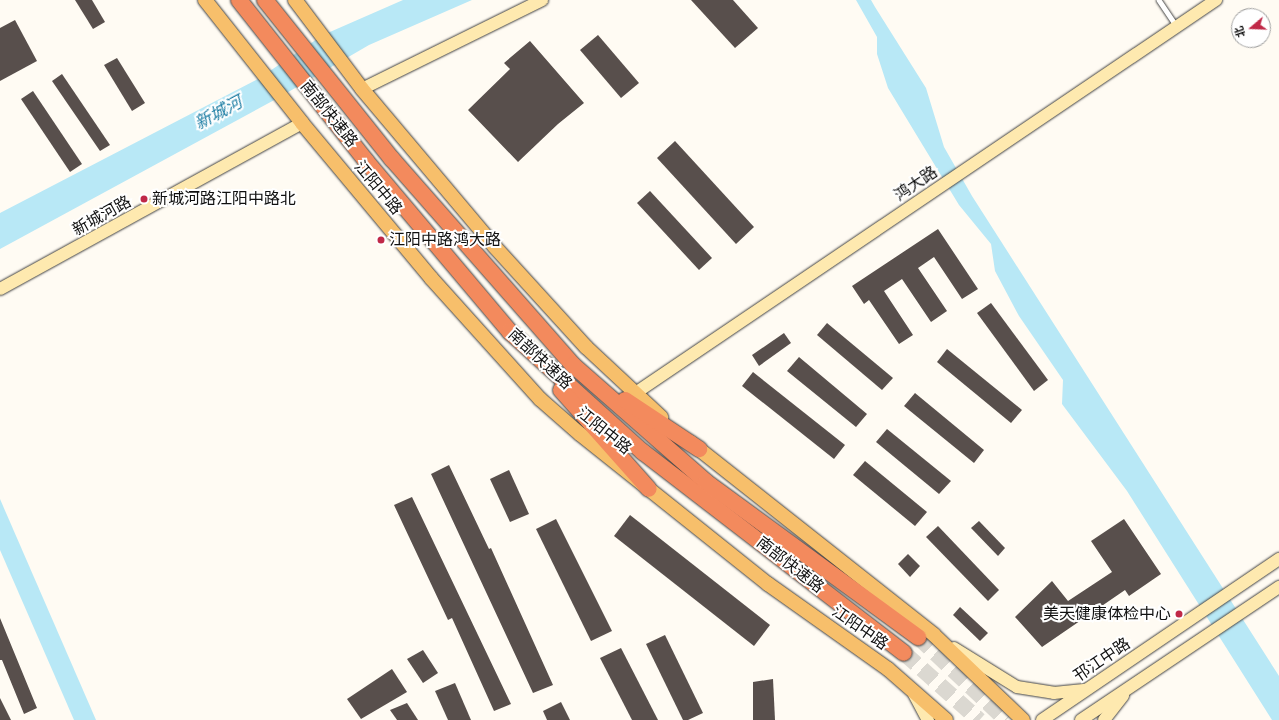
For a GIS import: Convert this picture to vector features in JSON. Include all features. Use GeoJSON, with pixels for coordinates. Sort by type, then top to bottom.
{"type":"FeatureCollection","features":[{"type":"Feature","properties":{"kind":"highway"},"geometry":{"type":"LineString","coordinates":[[235,0],[255,20]]}},
{"type":"Feature","properties":{"kind":"highway","name":"南部快速路"},"geometry":{"type":"LineString","coordinates":[[239,0],[311,92],[510,332],[643,452],[904,654]]}},
{"type":"Feature","properties":{"kind":"highway","name":"南部快速路"},"geometry":{"type":"LineString","coordinates":[[267,2],[392,159],[573,365],[706,482],[918,637]]}},
{"type":"Feature","properties":{"kind":"highway"},"geometry":{"type":"LineString","coordinates":[[510,332],[649,489]]}},
{"type":"Feature","properties":{"kind":"highway"},"geometry":{"type":"LineString","coordinates":[[573,365],[699,449]]}},
{"type":"Feature","properties":{"kind":"main road","name":"江阳中路"},"geometry":{"type":"LineString","coordinates":[[205,0],[302,123],[431,278],[540,399],[649,489],[768,584],[888,669],[946,720]]}},
{"type":"Feature","properties":{"kind":"main road"},"geometry":{"type":"LineString","coordinates":[[295,0],[362,89],[494,246],[586,347],[634,394],[699,449],[934,635],[1023,720]]}},
{"type":"Feature","properties":{"kind":"street"},"geometry":{"type":"LineString","coordinates":[[362,89],[542,0]]}},
{"type":"Feature","properties":{"kind":"street","name":"鸿大路"},"geometry":{"type":"LineString","coordinates":[[634,394],[1216,0]]}},
{"type":"Feature","properties":{"kind":"street","name":"新城河路"},"geometry":{"type":"LineString","coordinates":[[0,290],[302,123]]}},
{"type":"Feature","properties":{"kind":"street","name":"邗江中路"},"geometry":{"type":"LineString","coordinates":[[1042,720],[1200,615],[1279,559]]}},
{"type":"Feature","properties":{"kind":"street"},"geometry":{"type":"LineString","coordinates":[[1081,720],[1130,686],[1210,635],[1279,587]]}},
{"type":"Feature","properties":{"kind":"street"},"geometry":{"type":"LineString","coordinates":[[934,635],[992,674],[1017,687],[1054,693],[1088,689]]}},
{"type":"Feature","properties":{"kind":"street"},"geometry":{"type":"LineString","coordinates":[[1104,720],[1130,686]]}},
{"type":"Feature","properties":{"kind":"street"},"geometry":{"type":"LineString","coordinates":[[911,689],[928,720]]}},
{"type":"Feature","properties":{"kind":"lane"},"geometry":{"type":"LineString","coordinates":[[1159,0],[1177,27]]}},
{"type":"Feature","properties":{"kind":"water","name":"新城河"},"geometry":{"type":"Polygon","coordinates":[[[403,0],[472,0],[369,45],[278,98],[0,249],[0,213],[258,79],[323,35],[403,0]]]}},
{"type":"Feature","properties":{"kind":"water"},"geometry":{"type":"Polygon","coordinates":[[[856,0],[871,0],[926,88],[944,147],[972,196],[1279,676],[1279,720],[1272,720],[1127,491],[1062,404],[1063,380],[1019,316],[995,271],[991,244],[959,205],[888,88],[877,54],[877,37],[856,0]]]}},
{"type":"Feature","properties":{"kind":"water"},"geometry":{"type":"Polygon","coordinates":[[[0,499],[96,720],[74,720],[0,550],[0,499]]]}},
{"type":"Feature","properties":{"kind":"building"},"geometry":{"type":"Polygon","coordinates":[[[75,0],[92,0],[105,22],[93,29],[75,0]]]}},
{"type":"Feature","properties":{"kind":"building"},"geometry":{"type":"Polygon","coordinates":[[[691,0],[733,0],[758,28],[735,48],[691,0]]]}},
{"type":"Feature","properties":{"kind":"building"},"geometry":{"type":"Polygon","coordinates":[[[15,20],[37,61],[0,81],[0,28],[15,20]]]}},
{"type":"Feature","properties":{"kind":"building"},"geometry":{"type":"Polygon","coordinates":[[[598,35],[639,83],[621,98],[580,50],[598,35]]]}},
{"type":"Feature","properties":{"kind":"building"},"geometry":{"type":"Polygon","coordinates":[[[530,41],[584,103],[558,124],[518,162],[468,110],[510,69],[504,63],[530,41]]]}},
{"type":"Feature","properties":{"kind":"building"},"geometry":{"type":"Polygon","coordinates":[[[117,58],[145,103],[132,111],[104,65],[117,58]]]}},
{"type":"Feature","properties":{"kind":"building"},"geometry":{"type":"Polygon","coordinates":[[[62,74],[110,145],[100,151],[52,81],[62,74]]]}},
{"type":"Feature","properties":{"kind":"building"},"geometry":{"type":"Polygon","coordinates":[[[33,91],[82,164],[70,172],[21,99],[33,91]]]}},
{"type":"Feature","properties":{"kind":"building"},"geometry":{"type":"Polygon","coordinates":[[[675,141],[754,227],[736,244],[657,158],[675,141]]]}},
{"type":"Feature","properties":{"kind":"building"},"geometry":{"type":"Polygon","coordinates":[[[650,191],[712,258],[699,270],[637,203],[650,191]]]}},
{"type":"Feature","properties":{"kind":"building"},"geometry":{"type":"Polygon","coordinates":[[[938,229],[978,289],[962,299],[934,257],[918,268],[947,311],[931,322],[902,279],[884,291],[913,335],[899,344],[869,300],[864,304],[852,286],[938,229]]]}},
{"type":"Feature","properties":{"kind":"building"},"geometry":{"type":"Polygon","coordinates":[[[991,303],[1048,380],[1034,391],[977,313],[991,303]]]}},
{"type":"Feature","properties":{"kind":"building"},"geometry":{"type":"Polygon","coordinates":[[[827,323],[893,378],[882,390],[817,335],[827,323]]]}},
{"type":"Feature","properties":{"kind":"building"},"geometry":{"type":"Polygon","coordinates":[[[784,333],[791,343],[759,366],[752,355],[784,333]]]}},
{"type":"Feature","properties":{"kind":"building"},"geometry":{"type":"Polygon","coordinates":[[[947,349],[1022,410],[1011,423],[937,362],[947,349]]]}},
{"type":"Feature","properties":{"kind":"building"},"geometry":{"type":"Polygon","coordinates":[[[799,357],[867,414],[856,427],[787,371],[799,357]]]}},
{"type":"Feature","properties":{"kind":"building"},"geometry":{"type":"Polygon","coordinates":[[[753,372],[845,445],[834,459],[742,386],[753,372]]]}},
{"type":"Feature","properties":{"kind":"building"},"geometry":{"type":"Polygon","coordinates":[[[915,393],[984,450],[974,463],[904,406],[915,393]]]}},
{"type":"Feature","properties":{"kind":"building"},"geometry":{"type":"Polygon","coordinates":[[[887,429],[951,481],[939,494],[876,442],[887,429]]]}},
{"type":"Feature","properties":{"kind":"building"},"geometry":{"type":"Polygon","coordinates":[[[865,461],[927,512],[915,526],[853,475],[865,461]]]}},
{"type":"Feature","properties":{"kind":"building"},"geometry":{"type":"Polygon","coordinates":[[[449,465],[489,549],[491,548],[553,685],[533,693],[431,474],[449,465]]]}},
{"type":"Feature","properties":{"kind":"building"},"geometry":{"type":"Polygon","coordinates":[[[509,470],[529,514],[510,522],[490,479],[509,470]]]}},
{"type":"Feature","properties":{"kind":"building"},"geometry":{"type":"Polygon","coordinates":[[[412,497],[511,704],[494,711],[452,618],[448,620],[394,505],[412,497]]]}},
{"type":"Feature","properties":{"kind":"building"},"geometry":{"type":"Polygon","coordinates":[[[630,515],[770,625],[754,646],[614,536],[630,515]]]}},
{"type":"Feature","properties":{"kind":"building"},"geometry":{"type":"Polygon","coordinates":[[[556,519],[612,631],[591,641],[536,529],[556,519]]]}},
{"type":"Feature","properties":{"kind":"building"},"geometry":{"type":"Polygon","coordinates":[[[1124,519],[1161,574],[1129,596],[1125,590],[1042,647],[1015,617],[1052,581],[1068,601],[1112,572],[1091,541],[1124,519]]]}},
{"type":"Feature","properties":{"kind":"building"},"geometry":{"type":"Polygon","coordinates":[[[979,521],[1005,548],[998,556],[971,528],[979,521]]]}},
{"type":"Feature","properties":{"kind":"building"},"geometry":{"type":"Polygon","coordinates":[[[938,526],[999,590],[988,601],[926,537],[938,526]]]}},
{"type":"Feature","properties":{"kind":"building"},"geometry":{"type":"Polygon","coordinates":[[[908,554],[920,566],[910,577],[898,564],[908,554]]]}},
{"type":"Feature","properties":{"kind":"building"},"geometry":{"type":"Polygon","coordinates":[[[960,607],[988,633],[980,641],[953,615],[960,607]]]}},
{"type":"Feature","properties":{"kind":"building"},"geometry":{"type":"Polygon","coordinates":[[[0,618],[37,708],[24,714],[2,660],[0,660],[0,618]]]}},
{"type":"Feature","properties":{"kind":"building"},"geometry":{"type":"Polygon","coordinates":[[[665,635],[703,713],[688,720],[683,720],[646,644],[665,635]]]}},
{"type":"Feature","properties":{"kind":"building"},"geometry":{"type":"Polygon","coordinates":[[[621,648],[658,720],[632,720],[600,658],[621,648]]]}},
{"type":"Feature","properties":{"kind":"building"},"geometry":{"type":"Polygon","coordinates":[[[423,650],[438,673],[423,683],[407,659],[423,650]]]}},
{"type":"Feature","properties":{"kind":"building"},"geometry":{"type":"Polygon","coordinates":[[[392,669],[407,692],[361,719],[347,699],[392,669]]]}},
{"type":"Feature","properties":{"kind":"building"},"geometry":{"type":"Polygon","coordinates":[[[773,679],[775,720],[753,720],[753,682],[773,679]]]}},
{"type":"Feature","properties":{"kind":"building"},"geometry":{"type":"Polygon","coordinates":[[[455,683],[471,720],[448,720],[435,691],[455,683]]]}},
{"type":"Feature","properties":{"kind":"building"},"geometry":{"type":"Polygon","coordinates":[[[0,698],[11,720],[0,720],[0,698]]]}},
{"type":"Feature","properties":{"kind":"building"},"geometry":{"type":"Polygon","coordinates":[[[561,702],[570,720],[547,720],[543,711],[561,702]]]}},
{"type":"Feature","properties":{"kind":"building"},"geometry":{"type":"Polygon","coordinates":[[[407,703],[418,720],[397,720],[390,710],[407,703]]]}},
{"type":"Feature","properties":{"kind":"tunnel"},"geometry":{"type":"LineString","coordinates":[[918,637],[1006,720]]}},
{"type":"Feature","properties":{"kind":"tunnel"},"geometry":{"type":"LineString","coordinates":[[904,653],[979,720]]}},
{"type":"Feature","properties":{"kind":"place","name":"新城河路江阳中路北"},"geometry":{"type":"Point","coordinates":[144,199]}},
{"type":"Feature","properties":{"kind":"place","name":"江阳中路鸿大路"},"geometry":{"type":"Point","coordinates":[381,240]}},
{"type":"Feature","properties":{"kind":"place","name":"美天健康体检中心"},"geometry":{"type":"Point","coordinates":[1179,614]}}]}
